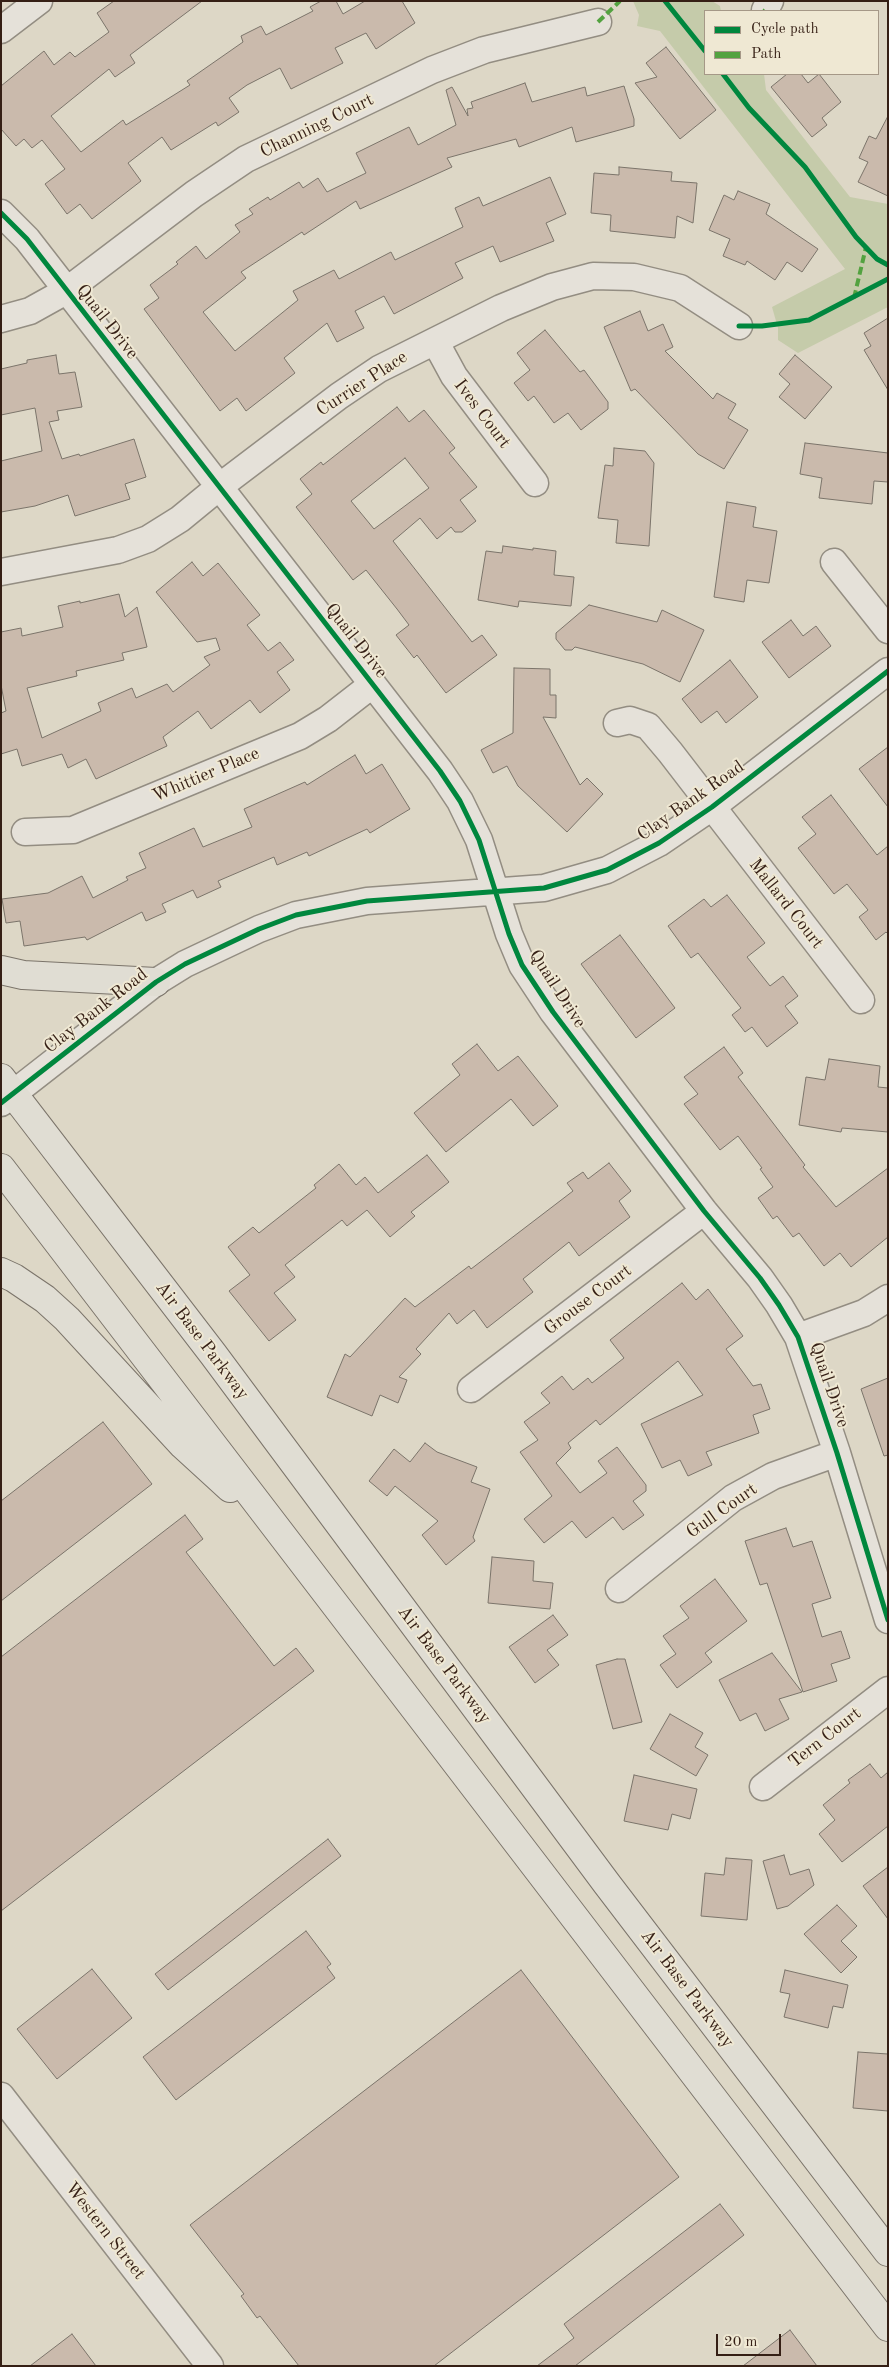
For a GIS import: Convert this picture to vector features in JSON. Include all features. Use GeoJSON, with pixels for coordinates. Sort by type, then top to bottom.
{"type":"FeatureCollection","features":[{"type":"Feature","properties":{"kind":"main road"},"geometry":{"type":"LineString","coordinates":[[1,970],[23,975],[156,982]]}},
{"type":"Feature","properties":{"kind":"main road","name":"Air Base Parkway"},"geometry":{"type":"LineString","coordinates":[[5,1091],[213,1354],[607,1884],[888,2252]]}},
{"type":"Feature","properties":{"kind":"main road"},"geometry":{"type":"LineString","coordinates":[[1,1168],[888,2327]]}},
{"type":"Feature","properties":{"kind":"main road"},"geometry":{"type":"LineString","coordinates":[[1,1272],[14,1278],[45,1299],[67,1319],[183,1445],[286,1540]]}},
{"type":"Feature","properties":{"kind":"street"},"geometry":{"type":"LineString","coordinates":[[1,30],[39,1]]}},
{"type":"Feature","properties":{"kind":"street","name":"Channing Court"},"geometry":{"type":"LineString","coordinates":[[1,319],[30,311],[66,291],[194,194],[246,159],[441,66],[484,50],[598,22]]}},
{"type":"Feature","properties":{"kind":"street","name":"Quail Drive"},"geometry":{"type":"LineString","coordinates":[[1,213],[27,240],[440,771],[460,801],[479,840],[494,891],[522,966],[553,1012],[704,1211],[760,1278],[798,1337],[837,1453],[888,1620]]}},
{"type":"Feature","properties":{"kind":"street","name":"Currier Place"},"geometry":{"type":"LineString","coordinates":[[1,572],[118,550],[148,539],[180,520],[219,487],[339,396],[379,369],[552,287],[593,276],[634,277],[680,288],[739,326]]}},
{"type":"Feature","properties":{"kind":"street","name":"Ives Court"},"geometry":{"type":"LineString","coordinates":[[435,341],[454,376],[535,483]]}},
{"type":"Feature","properties":{"kind":"street"},"geometry":{"type":"LineString","coordinates":[[834,562],[888,630]]}},
{"type":"Feature","properties":{"kind":"street","name":"Clay Bank Road"},"geometry":{"type":"LineString","coordinates":[[5,1091],[156,982],[226,944],[296,915],[367,902],[544,888],[607,870],[659,843],[712,807],[888,671]]}},
{"type":"Feature","properties":{"kind":"street","name":"Whittier Place"},"geometry":{"type":"LineString","coordinates":[[25,832],[73,830],[300,736],[328,719],[373,684]]}},
{"type":"Feature","properties":{"kind":"street","name":"Mallard Court"},"geometry":{"type":"LineString","coordinates":[[617,723],[630,720],[648,726],[861,1000]]}},
{"type":"Feature","properties":{"kind":"street","name":"Grouse Court"},"geometry":{"type":"LineString","coordinates":[[471,1389],[704,1211]]}},
{"type":"Feature","properties":{"kind":"street"},"geometry":{"type":"LineString","coordinates":[[798,1337],[864,1313],[888,1298]]}},
{"type":"Feature","properties":{"kind":"street","name":"Gull Court"},"geometry":{"type":"LineString","coordinates":[[619,1589],[733,1498],[773,1476],[837,1453]]}},
{"type":"Feature","properties":{"kind":"street","name":"Tern Court"},"geometry":{"type":"LineString","coordinates":[[763,1787],[888,1690]]}},
{"type":"Feature","properties":{"kind":"street","name":"Western Street"},"geometry":{"type":"LineString","coordinates":[[1,2096],[210,2366]]}},
{"type":"Feature","properties":{"kind":"green space"},"geometry":{"type":"Polygon","coordinates":[[[633,1],[712,1],[720,6],[721,10],[704,10],[704,75],[764,75],[766,90],[850,197],[888,204],[888,307],[798,353],[778,340],[778,328],[772,307],[845,269],[660,31],[637,26],[639,15],[633,1]]]}},
{"type":"Feature","properties":{"kind":"building"},"geometry":{"type":"Polygon","coordinates":[[[114,1],[202,1],[130,55],[135,63],[115,77],[109,69],[51,116],[81,152],[123,120],[126,125],[190,85],[187,81],[243,42],[241,36],[261,26],[266,35],[313,11],[310,7],[321,1],[336,1],[343,14],[365,1],[402,1],[415,23],[376,49],[366,33],[335,48],[343,63],[291,89],[280,68],[247,85],[229,98],[239,112],[218,126],[216,122],[171,150],[162,137],[128,163],[141,181],[92,219],[80,204],[67,214],[45,184],[65,169],[42,140],[32,148],[24,139],[16,146],[1,129],[1,86],[44,51],[54,65],[70,52],[75,57],[109,32],[97,13],[114,1]]]}},
{"type":"Feature","properties":{"kind":"building"},"geometry":{"type":"Polygon","coordinates":[[[666,47],[716,110],[680,139],[635,83],[657,77],[646,63],[666,47]]]}},
{"type":"Feature","properties":{"kind":"building"},"geometry":{"type":"Polygon","coordinates":[[[786,75],[802,75],[808,83],[820,75],[841,102],[822,118],[827,125],[812,137],[771,87],[786,75]]]}},
{"type":"Feature","properties":{"kind":"building"},"geometry":{"type":"Polygon","coordinates":[[[525,83],[532,102],[585,87],[587,96],[624,86],[634,119],[634,126],[576,142],[572,127],[519,147],[516,139],[447,158],[452,167],[360,209],[356,201],[304,235],[302,232],[241,272],[246,278],[203,312],[235,351],[298,300],[293,291],[334,270],[339,279],[391,252],[395,260],[463,227],[455,208],[479,197],[483,206],[550,177],[566,214],[546,223],[554,241],[500,262],[493,246],[455,263],[463,278],[394,314],[384,296],[355,311],[364,328],[337,342],[327,323],[284,358],[295,373],[246,411],[237,398],[220,411],[144,309],[159,298],[150,285],[178,264],[176,262],[196,246],[206,259],[240,232],[235,225],[253,214],[249,209],[268,197],[270,200],[299,182],[303,188],[318,178],[327,192],[366,173],[356,153],[409,127],[418,145],[456,125],[446,90],[452,87],[468,116],[467,109],[473,108],[471,102],[525,83]]]}},
{"type":"Feature","properties":{"kind":"building"},"geometry":{"type":"Polygon","coordinates":[[[888,116],[888,196],[858,182],[868,162],[859,158],[869,136],[876,139],[888,116]]]}},
{"type":"Feature","properties":{"kind":"building"},"geometry":{"type":"Polygon","coordinates":[[[619,167],[672,172],[671,181],[697,183],[693,223],[677,216],[675,238],[610,231],[611,215],[591,213],[594,173],[619,175],[619,167]]]}},
{"type":"Feature","properties":{"kind":"building"},"geometry":{"type":"Polygon","coordinates":[[[738,191],[770,204],[766,214],[818,249],[802,272],[787,262],[775,280],[747,261],[745,265],[723,256],[730,239],[709,230],[724,195],[734,200],[738,191]]]}},
{"type":"Feature","properties":{"kind":"building"},"geometry":{"type":"Polygon","coordinates":[[[640,311],[648,331],[663,324],[673,347],[665,351],[713,399],[717,393],[736,404],[728,418],[748,430],[724,469],[698,454],[635,389],[631,391],[604,327],[640,311]]]}},
{"type":"Feature","properties":{"kind":"building"},"geometry":{"type":"Polygon","coordinates":[[[888,318],[888,390],[864,350],[871,346],[864,333],[888,318]]]}},
{"type":"Feature","properties":{"kind":"building"},"geometry":{"type":"Polygon","coordinates":[[[545,330],[580,372],[584,370],[608,402],[608,409],[581,430],[568,413],[554,423],[534,396],[528,401],[514,383],[530,370],[517,353],[545,330]]]}},
{"type":"Feature","properties":{"kind":"building"},"geometry":{"type":"Polygon","coordinates":[[[56,355],[59,374],[75,372],[82,407],[57,411],[59,420],[49,422],[62,459],[79,454],[80,456],[134,439],[146,477],[125,484],[130,499],[75,516],[68,495],[35,506],[1,512],[1,461],[42,451],[35,408],[1,415],[1,369],[27,363],[27,360],[56,355]]]}},
{"type":"Feature","properties":{"kind":"building"},"geometry":{"type":"Polygon","coordinates":[[[795,355],[832,387],[805,419],[779,397],[790,384],[779,374],[795,355]]]}},
{"type":"Feature","properties":{"kind":"building"},"geometry":{"type":"Polygon","coordinates":[[[397,407],[409,422],[424,410],[455,448],[449,453],[477,487],[460,500],[476,521],[462,532],[455,532],[451,527],[437,539],[420,518],[393,541],[472,642],[482,635],[497,655],[446,693],[417,655],[414,658],[396,635],[409,625],[366,570],[353,580],[296,507],[312,494],[300,479],[321,462],[323,465],[397,407]],[[405,458],[351,501],[374,529],[429,488],[405,458]]]}},
{"type":"Feature","properties":{"kind":"building"},"geometry":{"type":"Polygon","coordinates":[[[805,443],[888,453],[888,482],[874,481],[872,504],[819,498],[822,478],[800,474],[805,443]]]}},
{"type":"Feature","properties":{"kind":"building"},"geometry":{"type":"Polygon","coordinates":[[[614,448],[645,451],[654,463],[649,546],[616,543],[618,520],[598,518],[605,465],[613,466],[614,448]]]}},
{"type":"Feature","properties":{"kind":"building"},"geometry":{"type":"Polygon","coordinates":[[[727,502],[756,507],[753,527],[777,531],[769,583],[747,580],[744,602],[714,597],[727,502]]]}},
{"type":"Feature","properties":{"kind":"building"},"geometry":{"type":"Polygon","coordinates":[[[503,546],[556,551],[554,575],[574,577],[571,606],[519,601],[518,607],[478,600],[486,551],[502,553],[503,546]]]}},
{"type":"Feature","properties":{"kind":"building"},"geometry":{"type":"Polygon","coordinates":[[[192,562],[203,576],[218,563],[260,615],[247,625],[268,651],[280,642],[294,660],[277,672],[290,690],[260,713],[250,700],[211,729],[198,711],[163,737],[167,746],[96,779],[86,759],[68,768],[62,754],[22,766],[17,749],[1,754],[1,713],[6,711],[1,685],[1,632],[21,628],[22,636],[63,627],[58,606],[80,601],[80,603],[119,594],[125,617],[137,607],[147,647],[122,653],[124,660],[76,671],[77,676],[27,688],[42,738],[101,711],[98,703],[132,688],[136,698],[167,684],[173,692],[210,665],[204,657],[220,650],[216,638],[197,642],[156,592],[192,562]]]}},
{"type":"Feature","properties":{"kind":"building"},"geometry":{"type":"Polygon","coordinates":[[[589,605],[657,622],[662,610],[704,630],[680,682],[643,664],[575,647],[572,650],[565,650],[556,639],[556,633],[589,605]]]}},
{"type":"Feature","properties":{"kind":"building"},"geometry":{"type":"Polygon","coordinates":[[[791,620],[803,636],[816,626],[831,646],[789,678],[762,642],[791,620]]]}},
{"type":"Feature","properties":{"kind":"building"},"geometry":{"type":"Polygon","coordinates":[[[730,660],[758,697],[726,723],[717,711],[701,723],[682,699],[730,660]]]}},
{"type":"Feature","properties":{"kind":"building"},"geometry":{"type":"Polygon","coordinates":[[[514,668],[550,669],[550,695],[556,695],[556,718],[543,717],[580,785],[587,778],[603,794],[567,832],[518,786],[507,766],[493,773],[481,750],[513,733],[514,668]]]}},
{"type":"Feature","properties":{"kind":"building"},"geometry":{"type":"Polygon","coordinates":[[[888,747],[888,807],[859,769],[888,747]]]}},
{"type":"Feature","properties":{"kind":"building"},"geometry":{"type":"Polygon","coordinates":[[[355,755],[366,774],[382,764],[410,809],[370,833],[367,829],[309,856],[307,852],[277,865],[274,857],[218,881],[221,887],[197,898],[193,890],[162,904],[166,912],[146,921],[142,912],[87,940],[85,937],[24,946],[20,921],[6,923],[2,899],[48,893],[82,876],[93,898],[128,880],[126,877],[146,868],[139,853],[194,828],[203,847],[252,827],[244,809],[305,782],[307,785],[355,755]]]}},
{"type":"Feature","properties":{"kind":"building"},"geometry":{"type":"Polygon","coordinates":[[[831,795],[877,855],[888,846],[888,934],[886,932],[876,940],[859,917],[868,910],[847,884],[834,894],[798,848],[816,834],[802,817],[831,795]]]}},
{"type":"Feature","properties":{"kind":"building"},"geometry":{"type":"Polygon","coordinates":[[[727,895],[765,943],[747,957],[770,986],[783,976],[798,996],[785,1006],[798,1023],[767,1047],[752,1027],[745,1032],[732,1015],[741,1008],[698,953],[691,958],[668,926],[704,899],[711,907],[727,895]]]}},
{"type":"Feature","properties":{"kind":"building"},"geometry":{"type":"Polygon","coordinates":[[[620,935],[675,1008],[636,1038],[581,964],[620,935]]]}},
{"type":"Feature","properties":{"kind":"building"},"geometry":{"type":"Polygon","coordinates":[[[477,1044],[498,1071],[518,1056],[558,1106],[533,1126],[511,1099],[446,1152],[414,1113],[460,1075],[452,1064],[477,1044]]]}},
{"type":"Feature","properties":{"kind":"building"},"geometry":{"type":"Polygon","coordinates":[[[724,1047],[743,1073],[738,1077],[805,1165],[803,1167],[836,1207],[888,1168],[888,1237],[851,1267],[840,1253],[824,1266],[799,1233],[793,1237],[777,1216],[773,1219],[758,1198],[773,1187],[760,1169],[762,1168],[738,1136],[720,1150],[684,1104],[698,1094],[684,1077],[724,1047]]]}},
{"type":"Feature","properties":{"kind":"building"},"geometry":{"type":"Polygon","coordinates":[[[829,1059],[880,1066],[878,1087],[888,1088],[888,1132],[842,1128],[841,1132],[799,1125],[806,1077],[825,1080],[829,1059]]]}},
{"type":"Feature","properties":{"kind":"building"},"geometry":{"type":"Polygon","coordinates":[[[427,1155],[449,1182],[411,1212],[415,1216],[390,1237],[367,1210],[347,1226],[342,1220],[285,1265],[295,1277],[274,1293],[296,1320],[269,1341],[229,1291],[250,1275],[228,1247],[253,1227],[259,1233],[316,1188],[314,1185],[339,1164],[356,1185],[365,1177],[378,1193],[427,1155]]]}},
{"type":"Feature","properties":{"kind":"building"},"geometry":{"type":"Polygon","coordinates":[[[609,1163],[631,1191],[619,1201],[630,1217],[579,1256],[569,1242],[523,1279],[533,1292],[487,1328],[474,1310],[457,1324],[449,1313],[416,1349],[421,1354],[399,1377],[407,1380],[398,1403],[380,1395],[372,1416],[327,1397],[345,1354],[350,1357],[405,1298],[415,1307],[469,1266],[471,1269],[573,1191],[567,1183],[583,1172],[588,1179],[609,1163]]]}},
{"type":"Feature","properties":{"kind":"building"},"geometry":{"type":"Polygon","coordinates":[[[682,1283],[696,1300],[708,1289],[743,1336],[726,1349],[753,1386],[761,1384],[770,1409],[753,1415],[759,1433],[706,1452],[712,1465],[688,1476],[680,1460],[662,1468],[641,1424],[703,1395],[678,1361],[600,1425],[596,1420],[568,1443],[571,1448],[556,1463],[580,1493],[607,1473],[598,1461],[617,1447],[646,1485],[646,1491],[633,1501],[644,1515],[623,1530],[613,1517],[586,1538],[572,1521],[544,1543],[524,1519],[552,1496],[520,1452],[538,1440],[524,1422],[550,1403],[541,1393],[562,1376],[573,1390],[588,1378],[592,1383],[624,1358],[610,1340],[682,1283]]]}},
{"type":"Feature","properties":{"kind":"building"},"geometry":{"type":"Polygon","coordinates":[[[888,1378],[888,1455],[884,1456],[861,1389],[888,1378]]]}},
{"type":"Feature","properties":{"kind":"building"},"geometry":{"type":"Polygon","coordinates":[[[103,1422],[152,1484],[1,1601],[1,1501],[103,1422]]]}},
{"type":"Feature","properties":{"kind":"building"},"geometry":{"type":"Polygon","coordinates":[[[425,1443],[437,1452],[477,1467],[471,1482],[490,1489],[473,1537],[475,1541],[446,1565],[422,1535],[438,1521],[395,1486],[387,1496],[369,1481],[394,1449],[410,1462],[425,1443]]]}},
{"type":"Feature","properties":{"kind":"building"},"geometry":{"type":"Polygon","coordinates":[[[185,1515],[203,1539],[186,1552],[274,1666],[296,1648],[314,1671],[1,1911],[1,1657],[185,1515]]]}},
{"type":"Feature","properties":{"kind":"building"},"geometry":{"type":"Polygon","coordinates":[[[786,1528],[793,1547],[812,1541],[831,1598],[812,1604],[822,1637],[841,1631],[850,1658],[831,1664],[837,1681],[803,1692],[767,1583],[760,1585],[745,1541],[786,1528]]]}},
{"type":"Feature","properties":{"kind":"building"},"geometry":{"type":"Polygon","coordinates":[[[492,1557],[534,1561],[533,1581],[553,1583],[550,1609],[488,1603],[492,1557]]]}},
{"type":"Feature","properties":{"kind":"building"},"geometry":{"type":"Polygon","coordinates":[[[715,1579],[747,1621],[705,1653],[712,1662],[677,1688],[660,1665],[676,1654],[663,1636],[689,1618],[680,1606],[715,1579]]]}},
{"type":"Feature","properties":{"kind":"building"},"geometry":{"type":"Polygon","coordinates":[[[553,1615],[568,1635],[547,1650],[559,1665],[535,1683],[509,1647],[553,1615]]]}},
{"type":"Feature","properties":{"kind":"building"},"geometry":{"type":"Polygon","coordinates":[[[772,1653],[802,1692],[779,1699],[789,1719],[765,1731],[756,1713],[740,1721],[719,1680],[772,1653]]]}},
{"type":"Feature","properties":{"kind":"building"},"geometry":{"type":"Polygon","coordinates":[[[617,1659],[625,1659],[642,1722],[613,1729],[596,1665],[617,1659]]]}},
{"type":"Feature","properties":{"kind":"building"},"geometry":{"type":"Polygon","coordinates":[[[670,1714],[703,1733],[695,1747],[708,1755],[696,1776],[650,1749],[670,1714]]]}},
{"type":"Feature","properties":{"kind":"building"},"geometry":{"type":"Polygon","coordinates":[[[870,1764],[881,1778],[888,1772],[888,1826],[842,1862],[819,1834],[835,1820],[823,1805],[850,1783],[848,1780],[870,1764]]]}},
{"type":"Feature","properties":{"kind":"building"},"geometry":{"type":"Polygon","coordinates":[[[634,1775],[697,1789],[690,1819],[672,1814],[668,1830],[624,1821],[634,1775]]]}},
{"type":"Feature","properties":{"kind":"building"},"geometry":{"type":"Polygon","coordinates":[[[328,1839],[341,1856],[168,1990],[155,1974],[328,1839]]]}},
{"type":"Feature","properties":{"kind":"building"},"geometry":{"type":"Polygon","coordinates":[[[784,1855],[790,1875],[809,1869],[814,1885],[788,1906],[777,1909],[763,1861],[784,1855]]]}},
{"type":"Feature","properties":{"kind":"building"},"geometry":{"type":"Polygon","coordinates":[[[726,1858],[752,1860],[747,1920],[701,1916],[705,1873],[724,1875],[726,1858]]]}},
{"type":"Feature","properties":{"kind":"building"},"geometry":{"type":"Polygon","coordinates":[[[888,1867],[888,1919],[863,1886],[888,1867]]]}},
{"type":"Feature","properties":{"kind":"building"},"geometry":{"type":"Polygon","coordinates":[[[837,1905],[857,1926],[841,1941],[857,1957],[841,1973],[804,1934],[837,1905]]]}},
{"type":"Feature","properties":{"kind":"building"},"geometry":{"type":"Polygon","coordinates":[[[306,1931],[331,1964],[327,1967],[335,1978],[176,2100],[143,2057],[306,1931]]]}},
{"type":"Feature","properties":{"kind":"building"},"geometry":{"type":"Polygon","coordinates":[[[92,1969],[132,2018],[57,2079],[17,2029],[92,1969]]]}},
{"type":"Feature","properties":{"kind":"building"},"geometry":{"type":"Polygon","coordinates":[[[521,1970],[679,2177],[434,2366],[299,2366],[260,2316],[257,2318],[241,2296],[244,2294],[190,2225],[521,1970]]]}},
{"type":"Feature","properties":{"kind":"building"},"geometry":{"type":"Polygon","coordinates":[[[785,1970],[848,1985],[843,2008],[833,2006],[828,2028],[784,2017],[790,1994],[780,1992],[785,1970]]]}},
{"type":"Feature","properties":{"kind":"building"},"geometry":{"type":"Polygon","coordinates":[[[858,2052],[888,2054],[888,2111],[853,2108],[858,2052]]]}},
{"type":"Feature","properties":{"kind":"building"},"geometry":{"type":"Polygon","coordinates":[[[720,2204],[744,2235],[575,2366],[537,2366],[574,2338],[564,2324],[720,2204]]]}},
{"type":"Feature","properties":{"kind":"building"},"geometry":{"type":"Polygon","coordinates":[[[790,2330],[817,2366],[743,2366],[790,2330]]]}},
{"type":"Feature","properties":{"kind":"building"},"geometry":{"type":"Polygon","coordinates":[[[72,2334],[96,2366],[30,2366],[72,2334]]]}},
{"type":"Feature","properties":{"kind":"marked path"},"geometry":{"type":"LineString","coordinates":[[598,22],[620,1]]}},
{"type":"Feature","properties":{"kind":"marked path"},"geometry":{"type":"LineString","coordinates":[[854,298],[866,247]]}},
{"type":"Feature","properties":{"kind":"cycle path"},"geometry":{"type":"LineString","coordinates":[[665,1],[704,50]]}},
{"type":"Feature","properties":{"kind":"cycle path"},"geometry":{"type":"LineString","coordinates":[[724,75],[749,108],[805,167],[856,237],[877,259],[888,265]]}},
{"type":"Feature","properties":{"kind":"cycle path"},"geometry":{"type":"LineString","coordinates":[[1,213],[27,239],[440,771],[460,801],[479,840],[509,934],[522,965],[553,1012],[704,1211],[760,1278],[779,1305],[798,1337],[837,1453],[888,1620]]}},
{"type":"Feature","properties":{"kind":"cycle path"},"geometry":{"type":"LineString","coordinates":[[739,326],[762,326],[809,320],[888,279]]}},
{"type":"Feature","properties":{"kind":"cycle path"},"geometry":{"type":"LineString","coordinates":[[1,1103],[156,982],[185,964],[259,929],[296,915],[367,901],[544,888],[607,870],[659,843],[712,807],[888,671]]}}]}
